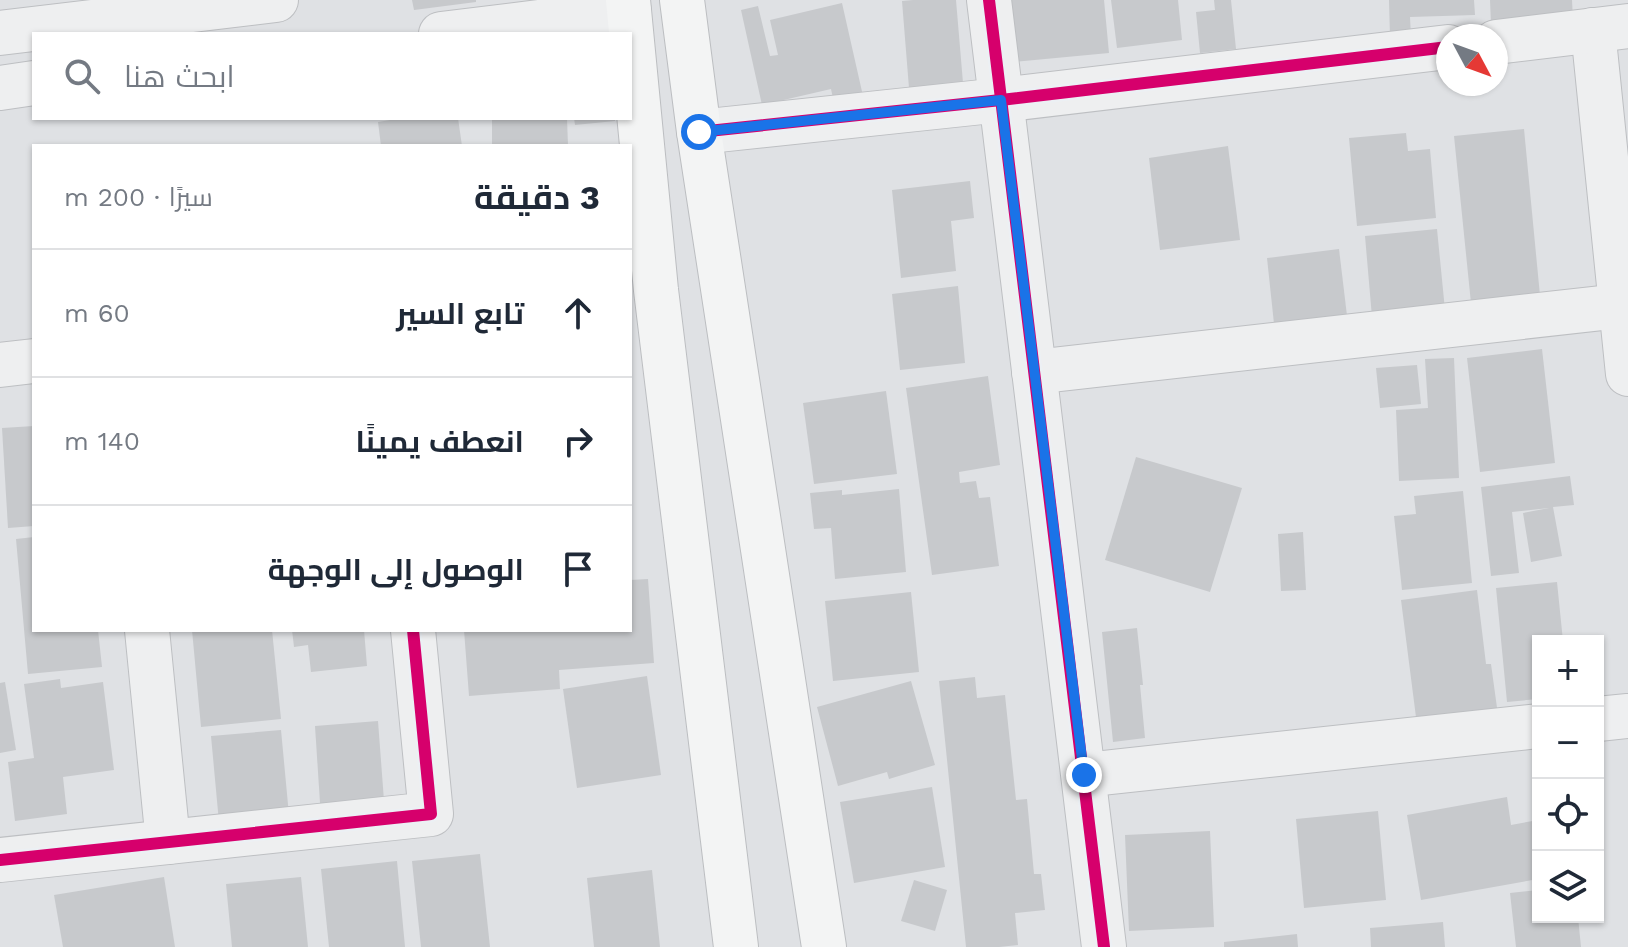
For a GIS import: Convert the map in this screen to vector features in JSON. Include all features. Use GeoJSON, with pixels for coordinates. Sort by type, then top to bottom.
{"type":"FeatureCollection","features":[{"type":"Feature","properties":{"kind":"main road"},"geometry":{"type":"LineString","coordinates":[[682,0],[699,132],[824,947]]}},
{"type":"Feature","properties":{"kind":"main road"},"geometry":{"type":"LineString","coordinates":[[629,6],[630,32]]}},
{"type":"Feature","properties":{"kind":"main road"},"geometry":{"type":"LineString","coordinates":[[632,67],[643,292],[736,947]]}},
{"type":"Feature","properties":{"kind":"street"},"geometry":{"type":"LineString","coordinates":[[0,33],[113,10],[276,0]]}},
{"type":"Feature","properties":{"kind":"street"},"geometry":{"type":"LineString","coordinates":[[989,0],[1104,947]]}},
{"type":"Feature","properties":{"kind":"street"},"geometry":{"type":"LineString","coordinates":[[454,32],[629,6]]}},
{"type":"Feature","properties":{"kind":"street"},"geometry":{"type":"LineString","coordinates":[[1508,41],[1611,28],[1628,374]]}},
{"type":"Feature","properties":{"kind":"street"},"geometry":{"type":"LineString","coordinates":[[699,132],[1436,48]]}},
{"type":"Feature","properties":{"kind":"street"},"geometry":{"type":"LineString","coordinates":[[0,88],[32,83]]}},
{"type":"Feature","properties":{"kind":"street"},"geometry":{"type":"LineString","coordinates":[[1034,372],[1624,306]]}},
{"type":"Feature","properties":{"kind":"street"},"geometry":{"type":"LineString","coordinates":[[0,365],[32,361]]}},
{"type":"Feature","properties":{"kind":"street"},"geometry":{"type":"LineString","coordinates":[[147,632],[168,842]]}},
{"type":"Feature","properties":{"kind":"street"},"geometry":{"type":"LineString","coordinates":[[0,860],[431,814],[413,632]]}},
{"type":"Feature","properties":{"kind":"street"},"geometry":{"type":"LineString","coordinates":[[1604,718],[1628,716]]}},
{"type":"Feature","properties":{"kind":"street"},"geometry":{"type":"LineString","coordinates":[[1084,775],[1532,727]]}},
{"type":"Feature","properties":{"kind":"building"},"geometry":{"type":"Polygon","coordinates":[[[412,0],[476,0],[476,2],[414,10],[412,0]]]}},
{"type":"Feature","properties":{"kind":"building"},"geometry":{"type":"Polygon","coordinates":[[[956,0],[963,83],[909,88],[902,1],[956,0]]]}},
{"type":"Feature","properties":{"kind":"building"},"geometry":{"type":"Polygon","coordinates":[[[1006,0],[1104,0],[1109,53],[1012,62],[1006,0]]]}},
{"type":"Feature","properties":{"kind":"building"},"geometry":{"type":"Polygon","coordinates":[[[1111,0],[1178,0],[1182,40],[1117,48],[1111,0]]]}},
{"type":"Feature","properties":{"kind":"building"},"geometry":{"type":"Polygon","coordinates":[[[1214,0],[1231,0],[1236,49],[1200,53],[1196,12],[1215,10],[1214,0]]]}},
{"type":"Feature","properties":{"kind":"building"},"geometry":{"type":"Polygon","coordinates":[[[1389,0],[1474,0],[1475,15],[1410,17],[1411,37],[1390,37],[1389,0]]]}},
{"type":"Feature","properties":{"kind":"building"},"geometry":{"type":"Polygon","coordinates":[[[1490,0],[1572,0],[1573,20],[1491,24],[1490,0]]]}},
{"type":"Feature","properties":{"kind":"building"},"geometry":{"type":"Polygon","coordinates":[[[842,3],[863,96],[834,103],[831,89],[762,105],[741,10],[758,6],[770,56],[778,55],[770,20],[842,3]]]}},
{"type":"Feature","properties":{"kind":"building"},"geometry":{"type":"Polygon","coordinates":[[[458,120],[462,144],[381,144],[378,122],[458,120]]]}},
{"type":"Feature","properties":{"kind":"building"},"geometry":{"type":"Polygon","coordinates":[[[492,120],[567,120],[568,144],[492,144],[492,120]]]}},
{"type":"Feature","properties":{"kind":"building"},"geometry":{"type":"Polygon","coordinates":[[[574,120],[615,120],[615,121],[575,125],[574,120]]]}},
{"type":"Feature","properties":{"kind":"building"},"geometry":{"type":"Polygon","coordinates":[[[1524,129],[1541,306],[1472,313],[1454,136],[1524,129]]]}},
{"type":"Feature","properties":{"kind":"building"},"geometry":{"type":"Polygon","coordinates":[[[1406,133],[1408,151],[1430,149],[1436,218],[1357,226],[1349,138],[1406,133]]]}},
{"type":"Feature","properties":{"kind":"building"},"geometry":{"type":"Polygon","coordinates":[[[1228,146],[1240,240],[1160,250],[1149,158],[1228,146]]]}},
{"type":"Feature","properties":{"kind":"building"},"geometry":{"type":"Polygon","coordinates":[[[970,181],[974,218],[951,221],[956,271],[901,278],[892,190],[970,181]]]}},
{"type":"Feature","properties":{"kind":"building"},"geometry":{"type":"Polygon","coordinates":[[[1437,229],[1445,310],[1372,317],[1365,236],[1437,229]]]}},
{"type":"Feature","properties":{"kind":"building"},"geometry":{"type":"Polygon","coordinates":[[[1339,249],[1348,324],[1275,333],[1267,258],[1339,249]]]}},
{"type":"Feature","properties":{"kind":"building"},"geometry":{"type":"Polygon","coordinates":[[[958,286],[965,363],[900,370],[892,294],[958,286]]]}},
{"type":"Feature","properties":{"kind":"building"},"geometry":{"type":"Polygon","coordinates":[[[1542,349],[1555,463],[1480,472],[1467,358],[1542,349]]]}},
{"type":"Feature","properties":{"kind":"building"},"geometry":{"type":"Polygon","coordinates":[[[1454,358],[1459,478],[1399,481],[1396,410],[1428,408],[1425,359],[1454,358]]]}},
{"type":"Feature","properties":{"kind":"building"},"geometry":{"type":"Polygon","coordinates":[[[1417,365],[1421,404],[1380,408],[1376,368],[1417,365]]]}},
{"type":"Feature","properties":{"kind":"building"},"geometry":{"type":"Polygon","coordinates":[[[988,376],[1000,465],[959,472],[960,483],[976,481],[979,498],[990,497],[999,566],[932,575],[906,388],[988,376]]]}},
{"type":"Feature","properties":{"kind":"building"},"geometry":{"type":"Polygon","coordinates":[[[886,391],[897,474],[814,484],[803,403],[886,391]]]}},
{"type":"Feature","properties":{"kind":"building"},"geometry":{"type":"Polygon","coordinates":[[[32,426],[32,526],[8,528],[2,428],[32,426]]]}},
{"type":"Feature","properties":{"kind":"building"},"geometry":{"type":"Polygon","coordinates":[[[1136,457],[1242,488],[1210,592],[1105,560],[1136,457]]]}},
{"type":"Feature","properties":{"kind":"building"},"geometry":{"type":"Polygon","coordinates":[[[1570,476],[1574,505],[1553,507],[1562,556],[1531,562],[1523,513],[1549,508],[1512,512],[1519,573],[1491,576],[1481,487],[1570,476]]]}},
{"type":"Feature","properties":{"kind":"building"},"geometry":{"type":"Polygon","coordinates":[[[899,489],[906,572],[835,579],[831,528],[814,529],[810,493],[842,490],[842,495],[899,489]]]}},
{"type":"Feature","properties":{"kind":"building"},"geometry":{"type":"Polygon","coordinates":[[[1463,491],[1472,583],[1402,590],[1394,516],[1416,514],[1414,496],[1463,491]]]}},
{"type":"Feature","properties":{"kind":"building"},"geometry":{"type":"Polygon","coordinates":[[[1303,532],[1306,590],[1281,591],[1278,534],[1303,532]]]}},
{"type":"Feature","properties":{"kind":"building"},"geometry":{"type":"Polygon","coordinates":[[[32,537],[32,632],[98,632],[102,667],[28,674],[16,539],[32,537]]]}},
{"type":"Feature","properties":{"kind":"building"},"geometry":{"type":"Polygon","coordinates":[[[648,579],[654,663],[559,670],[560,689],[469,696],[464,632],[632,632],[632,580],[648,579]]]}},
{"type":"Feature","properties":{"kind":"building"},"geometry":{"type":"Polygon","coordinates":[[[1557,582],[1562,635],[1532,635],[1532,700],[1507,702],[1496,588],[1557,582]]]}},
{"type":"Feature","properties":{"kind":"building"},"geometry":{"type":"Polygon","coordinates":[[[1477,590],[1486,664],[1491,664],[1498,715],[1417,725],[1401,600],[1477,590]]]}},
{"type":"Feature","properties":{"kind":"building"},"geometry":{"type":"Polygon","coordinates":[[[911,592],[919,672],[833,681],[825,601],[911,592]]]}},
{"type":"Feature","properties":{"kind":"building"},"geometry":{"type":"Polygon","coordinates":[[[1137,628],[1145,738],[1113,742],[1102,632],[1137,628]]]}},
{"type":"Feature","properties":{"kind":"building"},"geometry":{"type":"Polygon","coordinates":[[[192,632],[272,632],[281,719],[201,727],[192,632]]]}},
{"type":"Feature","properties":{"kind":"building"},"geometry":{"type":"Polygon","coordinates":[[[292,632],[364,632],[367,666],[311,672],[308,645],[294,647],[292,632]]]}},
{"type":"Feature","properties":{"kind":"building"},"geometry":{"type":"Polygon","coordinates":[[[647,676],[661,775],[577,788],[563,689],[647,676]]]}},
{"type":"Feature","properties":{"kind":"building"},"geometry":{"type":"Polygon","coordinates":[[[975,677],[977,698],[1005,695],[1016,800],[1027,799],[1034,874],[1041,874],[1045,910],[1015,913],[1018,945],[966,947],[939,681],[975,677]]]}},
{"type":"Feature","properties":{"kind":"building"},"geometry":{"type":"Polygon","coordinates":[[[60,679],[61,688],[103,682],[114,770],[63,777],[67,814],[15,821],[8,762],[34,758],[24,684],[60,679]]]}},
{"type":"Feature","properties":{"kind":"building"},"geometry":{"type":"Polygon","coordinates":[[[911,681],[935,765],[889,779],[887,772],[838,786],[817,707],[911,681]]]}},
{"type":"Feature","properties":{"kind":"building"},"geometry":{"type":"Polygon","coordinates":[[[5,682],[16,750],[0,753],[0,683],[5,682]]]}},
{"type":"Feature","properties":{"kind":"building"},"geometry":{"type":"Polygon","coordinates":[[[378,721],[385,814],[321,818],[315,726],[378,721]]]}},
{"type":"Feature","properties":{"kind":"building"},"geometry":{"type":"Polygon","coordinates":[[[281,730],[290,826],[220,833],[211,736],[281,730]]]}},
{"type":"Feature","properties":{"kind":"building"},"geometry":{"type":"Polygon","coordinates":[[[932,787],[945,867],[854,883],[840,802],[932,787]]]}},
{"type":"Feature","properties":{"kind":"building"},"geometry":{"type":"Polygon","coordinates":[[[1507,797],[1511,825],[1532,821],[1532,880],[1421,900],[1407,815],[1507,797]]]}},
{"type":"Feature","properties":{"kind":"building"},"geometry":{"type":"Polygon","coordinates":[[[1378,811],[1386,900],[1304,908],[1296,819],[1378,811]]]}},
{"type":"Feature","properties":{"kind":"building"},"geometry":{"type":"Polygon","coordinates":[[[1210,831],[1214,927],[1129,931],[1125,835],[1210,831]]]}},
{"type":"Feature","properties":{"kind":"building"},"geometry":{"type":"Polygon","coordinates":[[[480,854],[490,947],[421,947],[412,861],[480,854]]]}},
{"type":"Feature","properties":{"kind":"building"},"geometry":{"type":"Polygon","coordinates":[[[397,861],[405,947],[329,947],[321,869],[397,861]]]}},
{"type":"Feature","properties":{"kind":"building"},"geometry":{"type":"Polygon","coordinates":[[[652,870],[660,947],[594,947],[587,878],[652,870]]]}},
{"type":"Feature","properties":{"kind":"building"},"geometry":{"type":"Polygon","coordinates":[[[164,877],[175,947],[63,947],[54,895],[164,877]]]}},
{"type":"Feature","properties":{"kind":"building"},"geometry":{"type":"Polygon","coordinates":[[[301,877],[308,947],[232,947],[226,884],[301,877]]]}},
{"type":"Feature","properties":{"kind":"building"},"geometry":{"type":"Polygon","coordinates":[[[914,880],[947,890],[935,931],[901,921],[914,880]]]}},
{"type":"Feature","properties":{"kind":"building"},"geometry":{"type":"Polygon","coordinates":[[[1532,891],[1532,923],[1579,923],[1581,947],[1516,947],[1510,893],[1532,891]]]}},
{"type":"Feature","properties":{"kind":"building"},"geometry":{"type":"Polygon","coordinates":[[[1443,922],[1445,947],[1371,947],[1370,928],[1443,922]]]}},
{"type":"Feature","properties":{"kind":"building"},"geometry":{"type":"Polygon","coordinates":[[[1297,934],[1298,947],[1224,947],[1224,942],[1297,934]]]}},
{"type":"Feature","properties":{"kind":"cycle path"},"geometry":{"type":"LineString","coordinates":[[989,0],[1104,947]]}},
{"type":"Feature","properties":{"kind":"cycle path"},"geometry":{"type":"LineString","coordinates":[[699,132],[1436,48]]}},
{"type":"Feature","properties":{"kind":"cycle path"},"geometry":{"type":"LineString","coordinates":[[0,860],[431,814],[413,632]]}},
{"type":"Feature","properties":{"kind":"route"},"geometry":{"type":"LineString","coordinates":[[699,132],[1001,100],[1084,775]]}}]}
